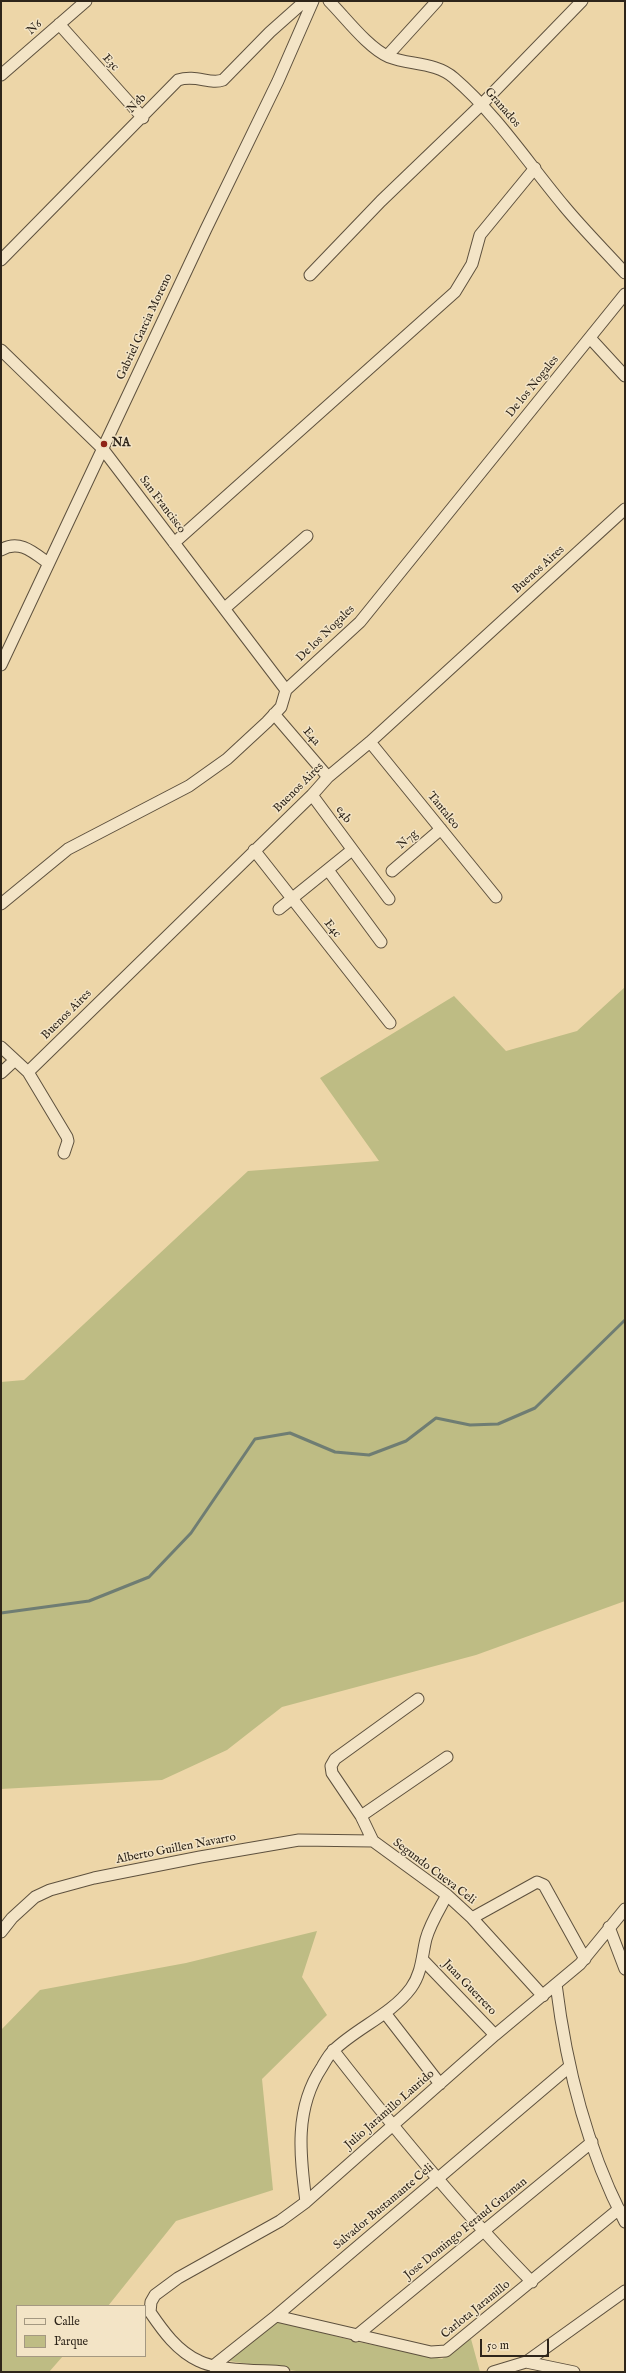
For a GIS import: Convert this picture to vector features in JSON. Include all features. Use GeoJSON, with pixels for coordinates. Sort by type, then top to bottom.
{"type":"FeatureCollection","features":[{"type":"Feature","properties":{"kind":"street","name":"N6"},"geometry":{"type":"LineString","coordinates":[[1,75],[86,1]]}},
{"type":"Feature","properties":{"kind":"street","name":"N6b"},"geometry":{"type":"LineString","coordinates":[[1,260],[143,118],[178,80],[188,77],[214,82],[223,80],[270,32],[305,1]]}},
{"type":"Feature","properties":{"kind":"street","name":"Gabriel Garcia Moreno"},"geometry":{"type":"LineString","coordinates":[[1,665],[102,448],[278,81],[313,1]]}},
{"type":"Feature","properties":{"kind":"street","name":"Granados"},"geometry":{"type":"LineString","coordinates":[[330,1],[377,50],[398,60],[419,63],[452,76],[482,104],[535,168],[564,206],[625,273]]}},
{"type":"Feature","properties":{"kind":"street"},"geometry":{"type":"LineString","coordinates":[[387,56],[437,1]]}},
{"type":"Feature","properties":{"kind":"street"},"geometry":{"type":"LineString","coordinates":[[310,275],[426,155],[482,104],[582,1]]}},
{"type":"Feature","properties":{"kind":"street","name":"E3c"},"geometry":{"type":"LineString","coordinates":[[59,24],[143,118]]}},
{"type":"Feature","properties":{"kind":"street"},"geometry":{"type":"LineString","coordinates":[[174,543],[455,292],[472,264],[480,235],[535,168]]}},
{"type":"Feature","properties":{"kind":"street","name":"De los Nogales"},"geometry":{"type":"LineString","coordinates":[[1,904],[36,873],[74,845],[190,786],[203,777],[227,759],[274,714],[283,703],[286,690],[360,622],[625,294]]}},
{"type":"Feature","properties":{"kind":"street"},"geometry":{"type":"LineString","coordinates":[[590,338],[625,376]]}},
{"type":"Feature","properties":{"kind":"street","name":"San Francisco"},"geometry":{"type":"LineString","coordinates":[[1,350],[102,448],[286,690]]}},
{"type":"Feature","properties":{"kind":"street","name":"Buenos Aires"},"geometry":{"type":"LineString","coordinates":[[28,1072],[312,795],[328,777],[370,742],[625,509]]}},
{"type":"Feature","properties":{"kind":"street"},"geometry":{"type":"LineString","coordinates":[[225,608],[307,536]]}},
{"type":"Feature","properties":{"kind":"street"},"geometry":{"type":"LineString","coordinates":[[1,550],[8,546],[21,546],[30,550],[48,563]]}},
{"type":"Feature","properties":{"kind":"street","name":"E4a"},"geometry":{"type":"LineString","coordinates":[[274,714],[328,777]]}},
{"type":"Feature","properties":{"kind":"street","name":"Tantaleo"},"geometry":{"type":"LineString","coordinates":[[370,742],[496,897]]}},
{"type":"Feature","properties":{"kind":"street","name":"e4b"},"geometry":{"type":"LineString","coordinates":[[312,795],[389,899]]}},
{"type":"Feature","properties":{"kind":"street","name":"N7g"},"geometry":{"type":"LineString","coordinates":[[392,871],[441,829]]}},
{"type":"Feature","properties":{"kind":"street","name":"E4c"},"geometry":{"type":"LineString","coordinates":[[254,850],[390,1023]]}},
{"type":"Feature","properties":{"kind":"street"},"geometry":{"type":"LineString","coordinates":[[279,910],[352,850]]}},
{"type":"Feature","properties":{"kind":"street"},"geometry":{"type":"LineString","coordinates":[[328,870],[381,942]]}},
{"type":"Feature","properties":{"kind":"street"},"geometry":{"type":"LineString","coordinates":[[1,1047],[14,1061],[28,1072],[67,1137],[68,1141],[64,1154]]}},
{"type":"Feature","properties":{"kind":"street"},"geometry":{"type":"LineString","coordinates":[[1,1073],[14,1061]]}},
{"type":"Feature","properties":{"kind":"street","name":"Segundo Cueva Celi"},"geometry":{"type":"LineString","coordinates":[[418,1699],[335,1759],[331,1766],[332,1773],[361,1816],[373,1840],[447,1895],[472,1918],[543,1996]]}},
{"type":"Feature","properties":{"kind":"street"},"geometry":{"type":"LineString","coordinates":[[361,1816],[447,1757]]}},
{"type":"Feature","properties":{"kind":"street","name":"Alberto Guillen Navarro"},"geometry":{"type":"LineString","coordinates":[[1,1932],[12,1918],[35,1897],[50,1890],[94,1878],[200,1857],[299,1840],[373,1840]]}},
{"type":"Feature","properties":{"kind":"street"},"geometry":{"type":"LineString","coordinates":[[472,1918],[537,1882],[544,1884],[585,1959]]}},
{"type":"Feature","properties":{"kind":"street"},"geometry":{"type":"LineString","coordinates":[[306,2202],[300,2153],[302,2117],[306,2097],[318,2073],[333,2050],[385,2013],[412,1986],[423,1960],[430,1926],[447,1895]]}},
{"type":"Feature","properties":{"kind":"street","name":"Julio Jaramillo Laurido"},"geometry":{"type":"LineString","coordinates":[[213,2366],[199,2362],[168,2337],[150,2312],[151,2302],[155,2295],[178,2278],[268,2228],[306,2202],[391,2125],[585,1959],[609,1927],[625,1909]]}},
{"type":"Feature","properties":{"kind":"street"},"geometry":{"type":"LineString","coordinates":[[609,1927],[625,1969]]}},
{"type":"Feature","properties":{"kind":"street","name":"Juan Guerrero"},"geometry":{"type":"LineString","coordinates":[[423,1960],[495,2035]]}},
{"type":"Feature","properties":{"kind":"street"},"geometry":{"type":"LineString","coordinates":[[556,1984],[569,2067],[592,2142],[618,2209],[625,2222]]}},
{"type":"Feature","properties":{"kind":"street"},"geometry":{"type":"LineString","coordinates":[[385,2013],[440,2084]]}},
{"type":"Feature","properties":{"kind":"street"},"geometry":{"type":"LineString","coordinates":[[333,2050],[391,2125],[437,2179],[483,2232],[532,2282]]}},
{"type":"Feature","properties":{"kind":"street","name":"Salvador Bustamante Celi"},"geometry":{"type":"LineString","coordinates":[[213,2366],[276,2316],[569,2067]]}},
{"type":"Feature","properties":{"kind":"street","name":"Jose Domingo Feraud Guzman"},"geometry":{"type":"LineString","coordinates":[[356,2336],[592,2142]]}},
{"type":"Feature","properties":{"kind":"street","name":"Carlota Jaramillo"},"geometry":{"type":"LineString","coordinates":[[276,2316],[356,2336],[431,2352],[446,2350],[532,2282],[618,2209]]}},
{"type":"Feature","properties":{"kind":"street"},"geometry":{"type":"LineString","coordinates":[[492,2372],[526,2362],[625,2291]]}},
{"type":"Feature","properties":{"kind":"street"},"geometry":{"type":"LineString","coordinates":[[526,2362],[574,2372]]}},
{"type":"Feature","properties":{"kind":"street"},"geometry":{"type":"LineString","coordinates":[[213,2366],[284,2372]]}},
{"type":"Feature","properties":{"kind":"green space"},"geometry":{"type":"Polygon","coordinates":[[[625,987],[625,1601],[476,1655],[282,1707],[227,1750],[162,1780],[1,1789],[1,1382],[24,1380],[248,1171],[379,1161],[320,1078],[454,996],[506,1051],[577,1031],[625,987]]]}},
{"type":"Feature","properties":{"kind":"green space"},"geometry":{"type":"Polygon","coordinates":[[[317,1931],[302,1977],[327,2015],[262,2079],[273,2190],[176,2221],[109,2305],[16,2305],[16,2357],[62,2357],[49,2372],[1,2372],[1,2030],[40,1990],[186,1963],[317,1931]]]}},
{"type":"Feature","properties":{"kind":"green space"},"geometry":{"type":"Polygon","coordinates":[[[278,2321],[354,2341],[442,2359],[471,2339],[480,2372],[303,2372],[229,2361],[278,2321]]]}},
{"type":"Feature","properties":{"kind":"waterway"},"geometry":{"type":"LineString","coordinates":[[1,1613],[89,1601],[149,1577],[191,1533],[255,1439],[290,1433],[335,1452],[369,1455],[406,1441],[436,1418],[470,1425],[498,1424],[535,1408],[625,1320]]}},
{"type":"Feature","properties":{"kind":"place","name":"NA"},"geometry":{"type":"Point","coordinates":[104,444]}}]}
